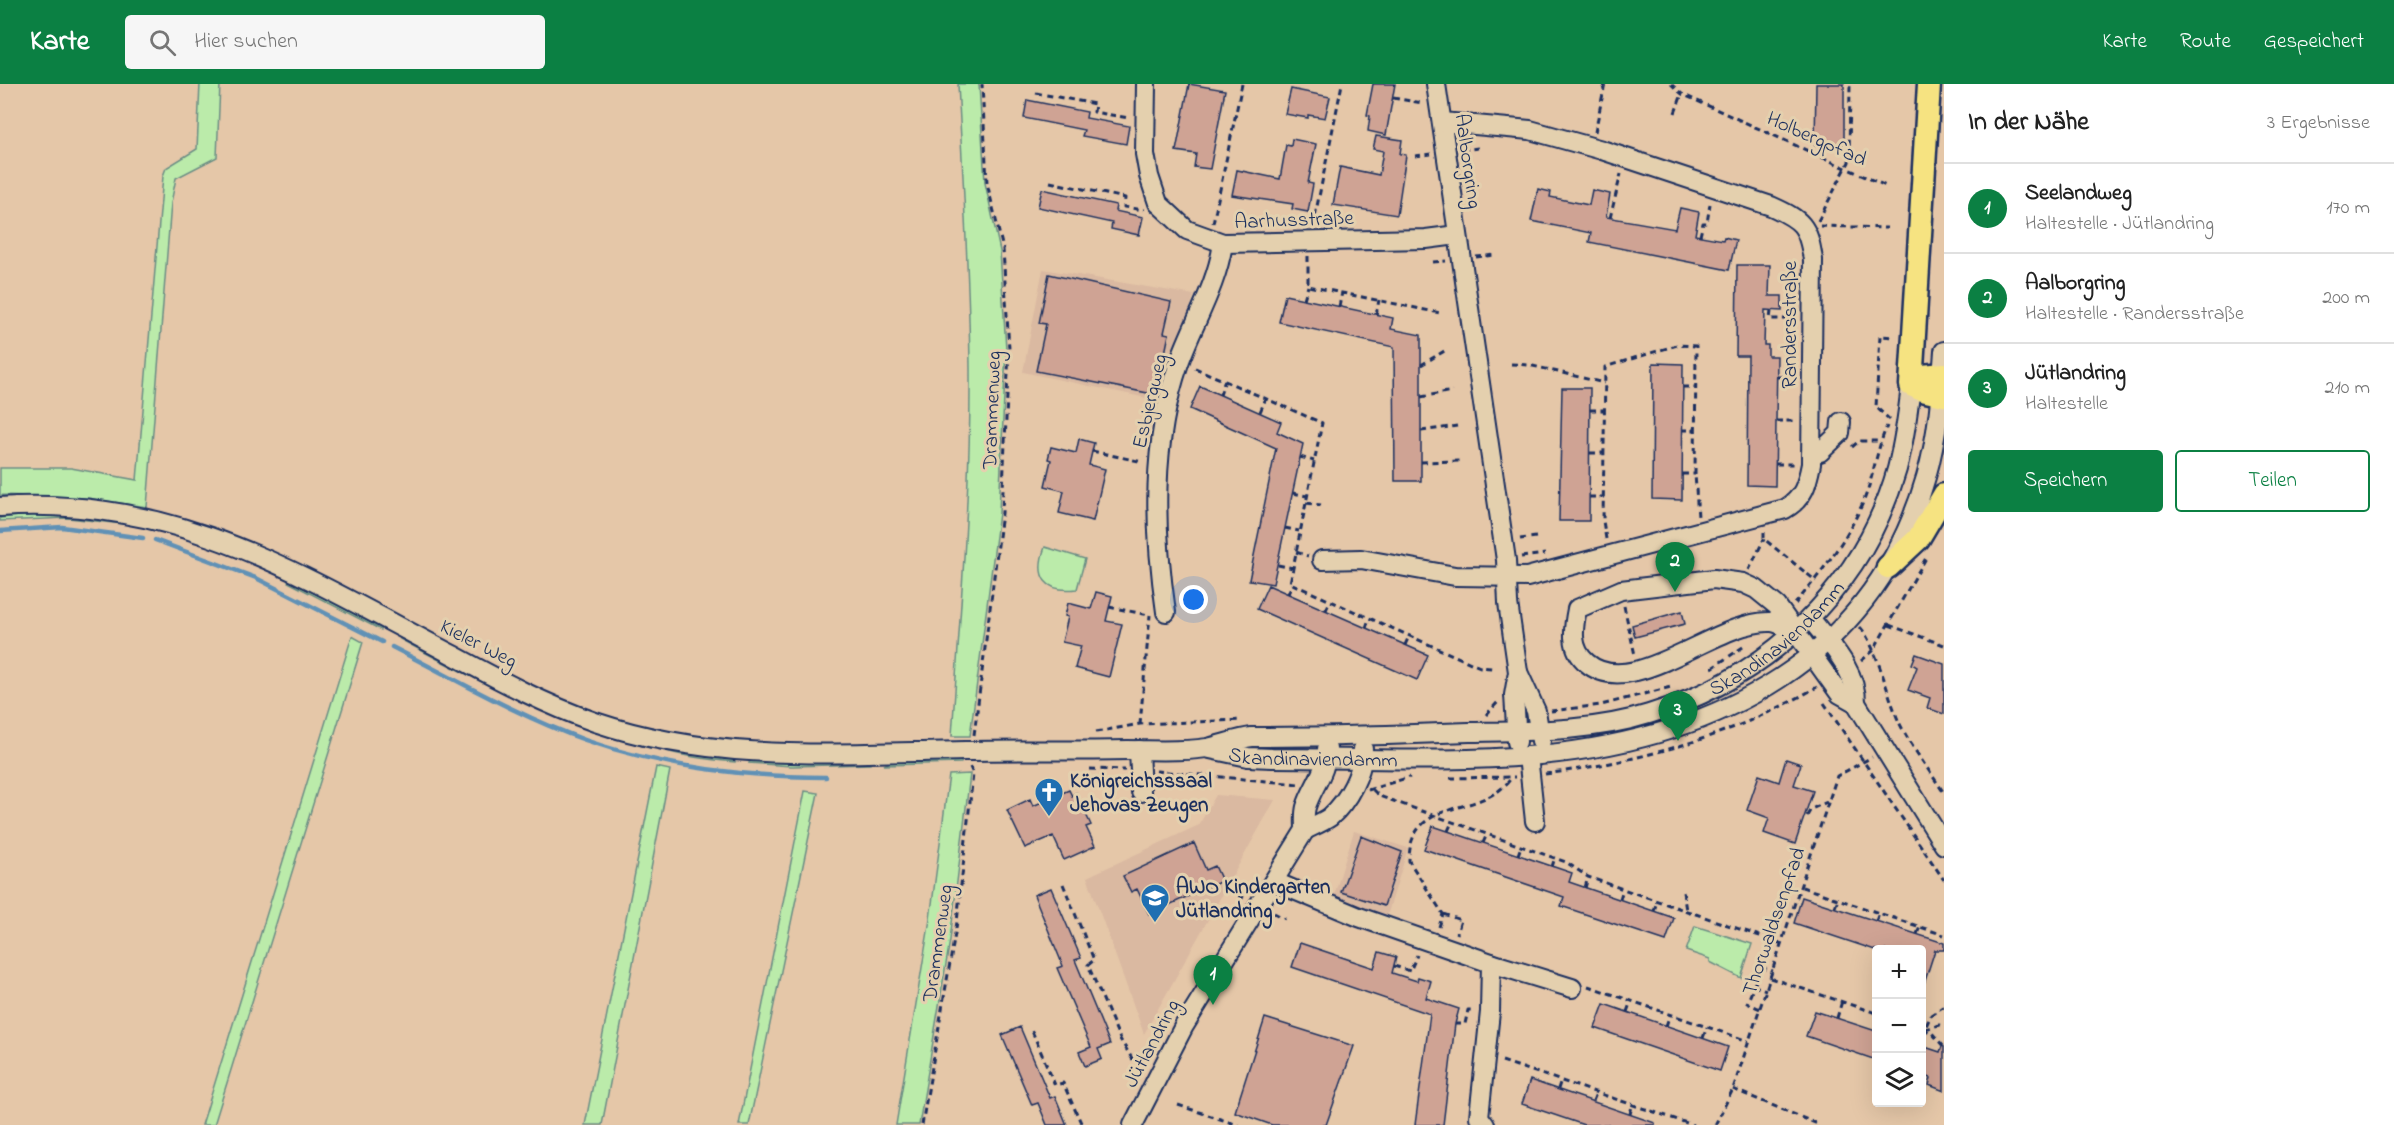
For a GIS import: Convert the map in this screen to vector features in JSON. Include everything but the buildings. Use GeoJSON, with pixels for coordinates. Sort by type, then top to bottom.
{"type":"FeatureCollection","features":[{"type":"Feature","properties":{"kind":"main road","name":"Skandinaviendamm"},"geometry":{"type":"LineString","coordinates":[[1912,382],[1929,84]]}},
{"type":"Feature","properties":{"kind":"main road"},"geometry":{"type":"LineString","coordinates":[[1912,382],[1922,390],[1943,384]]}},
{"type":"Feature","properties":{"kind":"main road"},"geometry":{"type":"LineString","coordinates":[[1888,567],[1918,539],[1944,495]]}},
{"type":"Feature","properties":{"kind":"street"},"geometry":{"type":"LineString","coordinates":[[1146,84],[1145,154],[1158,203]]}},
{"type":"Feature","properties":{"kind":"street","name":"Aalborgring"},"geometry":{"type":"LineString","coordinates":[[1436,84],[1503,534],[1518,672],[1514,695],[1516,731],[1530,756]]}},
{"type":"Feature","properties":{"kind":"street","name":"Randersstraße"},"geometry":{"type":"LineString","coordinates":[[1322,560],[1361,559],[1438,574],[1527,577],[1785,509],[1803,494],[1811,454],[1813,260],[1808,231],[1803,224],[1795,216],[1771,206],[1592,147],[1530,130],[1442,122]]}},
{"type":"Feature","properties":{"kind":"street","name":"Aarhusstraße"},"geometry":{"type":"LineString","coordinates":[[1158,203],[1186,230],[1216,241],[1426,239],[1457,235]]}},
{"type":"Feature","properties":{"kind":"street","name":"Esbjergweg"},"geometry":{"type":"LineString","coordinates":[[1158,614],[1158,447],[1180,361],[1220,264],[1216,241]]}},
{"type":"Feature","properties":{"kind":"street","name":"Skandinaviendamm"},"geometry":{"type":"LineString","coordinates":[[1205,748],[1248,757],[1327,759],[1530,756],[1616,744],[1701,720],[1756,695],[1787,676],[1828,642],[1852,618],[1888,567],[1905,536],[1927,475],[1943,384],[1944,351]]}},
{"type":"Feature","properties":{"kind":"street","name":"Skandinaviendamm"},"geometry":{"type":"LineString","coordinates":[[954,751],[1205,748],[1248,738],[1540,730],[1622,720],[1687,701],[1747,670],[1795,634],[1849,570],[1864,546],[1888,495],[1904,437],[1912,382]]}},
{"type":"Feature","properties":{"kind":"street"},"geometry":{"type":"LineString","coordinates":[[1811,454],[1820,452],[1840,433],[1841,422]]}},
{"type":"Feature","properties":{"kind":"street","name":"Kieler Weg"},"geometry":{"type":"LineString","coordinates":[[0,507],[55,505],[107,510],[162,520],[209,535],[276,564],[541,700],[596,722],[640,735],[710,749],[775,754],[954,751]]}},
{"type":"Feature","properties":{"kind":"street"},"geometry":{"type":"LineString","coordinates":[[1795,634],[1778,622],[1751,624],[1719,634],[1640,671],[1608,675],[1593,668],[1579,657],[1572,633],[1577,609],[1621,590],[1714,579],[1729,580],[1756,589],[1777,606],[1840,694],[1856,704],[1944,845]]}},
{"type":"Feature","properties":{"kind":"street"},"geometry":{"type":"LineString","coordinates":[[1810,618],[1857,686],[1856,704]]}},
{"type":"Feature","properties":{"kind":"street","name":"Aalborgring"},"geometry":{"type":"LineString","coordinates":[[1518,672],[1536,711],[1540,730],[1530,756]]}},
{"type":"Feature","properties":{"kind":"street","name":"Jütlandring"},"geometry":{"type":"LineString","coordinates":[[1133,1125],[1184,1026],[1305,830],[1305,808],[1317,786],[1327,759],[1328,736]]}},
{"type":"Feature","properties":{"kind":"street"},"geometry":{"type":"LineString","coordinates":[[1305,830],[1330,817],[1352,789],[1363,759],[1363,736]]}},
{"type":"Feature","properties":{"kind":"street"},"geometry":{"type":"LineString","coordinates":[[1139,750],[1141,792]]}},
{"type":"Feature","properties":{"kind":"street"},"geometry":{"type":"LineString","coordinates":[[1530,756],[1535,821]]}},
{"type":"Feature","properties":{"kind":"street"},"geometry":{"type":"LineString","coordinates":[[1275,882],[1340,910],[1423,939],[1456,942],[1491,963],[1572,988]]}},
{"type":"Feature","properties":{"kind":"street"},"geometry":{"type":"LineString","coordinates":[[1485,1125],[1479,1117],[1490,1012],[1491,963]]}},
{"type":"Feature","properties":{"kind":"path","name":"Drammenweg"},"geometry":{"type":"LineString","coordinates":[[973,738],[1002,513],[1009,349],[1003,249],[987,183],[982,84]]}},
{"type":"Feature","properties":{"kind":"path"},"geometry":{"type":"LineString","coordinates":[[1216,241],[1242,84]]}},
{"type":"Feature","properties":{"kind":"path"},"geometry":{"type":"LineString","coordinates":[[1304,299],[1308,286],[1310,240],[1342,84]]}},
{"type":"Feature","properties":{"kind":"path"},"geometry":{"type":"LineString","coordinates":[[1592,147],[1605,84]]}},
{"type":"Feature","properties":{"kind":"path","name":"Holbergpfad"},"geometry":{"type":"LineString","coordinates":[[1671,84],[1682,94],[1888,187]]}},
{"type":"Feature","properties":{"kind":"path"},"geometry":{"type":"LineString","coordinates":[[1850,84],[1847,167],[1815,226],[1887,228]]}},
{"type":"Feature","properties":{"kind":"path"},"geometry":{"type":"LineString","coordinates":[[1036,93],[1095,104],[1094,112],[1146,122]]}},
{"type":"Feature","properties":{"kind":"path"},"geometry":{"type":"LineString","coordinates":[[1676,113],[1682,94]]}},
{"type":"Feature","properties":{"kind":"path"},"geometry":{"type":"LineString","coordinates":[[1393,98],[1418,102]]}},
{"type":"Feature","properties":{"kind":"path"},"geometry":{"type":"LineString","coordinates":[[1844,129],[1850,129]]}},
{"type":"Feature","properties":{"kind":"path"},"geometry":{"type":"LineString","coordinates":[[1610,218],[1626,158]]}},
{"type":"Feature","properties":{"kind":"path"},"geometry":{"type":"LineString","coordinates":[[1050,182],[1125,198],[1124,207],[1139,210],[1149,210],[1158,203]]}},
{"type":"Feature","properties":{"kind":"path"},"geometry":{"type":"LineString","coordinates":[[1700,236],[1703,223],[1707,223],[1715,188]]}},
{"type":"Feature","properties":{"kind":"path"},"geometry":{"type":"LineString","coordinates":[[1308,286],[1440,313]]}},
{"type":"Feature","properties":{"kind":"path"},"geometry":{"type":"LineString","coordinates":[[1340,307],[1342,292]]}},
{"type":"Feature","properties":{"kind":"path"},"geometry":{"type":"LineString","coordinates":[[1376,315],[1379,300]]}},
{"type":"Feature","properties":{"kind":"path"},"geometry":{"type":"LineString","coordinates":[[1771,310],[1770,319],[1812,319]]}},
{"type":"Feature","properties":{"kind":"path"},"geometry":{"type":"LineString","coordinates":[[1784,616],[1834,556],[1861,509],[1876,467],[1880,441],[1890,420],[1876,407],[1880,336],[1897,337]]}},
{"type":"Feature","properties":{"kind":"path"},"geometry":{"type":"LineString","coordinates":[[1611,555],[1603,521],[1605,367],[1677,345],[1696,346],[1695,474],[1700,531]]}},
{"type":"Feature","properties":{"kind":"path"},"geometry":{"type":"LineString","coordinates":[[1421,365],[1446,350]]}},
{"type":"Feature","properties":{"kind":"path"},"geometry":{"type":"LineString","coordinates":[[1180,361],[1322,423],[1299,531],[1290,583],[1292,584],[1288,594]]}},
{"type":"Feature","properties":{"kind":"path"},"geometry":{"type":"LineString","coordinates":[[1511,364],[1529,365],[1604,383]]}},
{"type":"Feature","properties":{"kind":"path"},"geometry":{"type":"LineString","coordinates":[[1220,395],[1225,380]]}},
{"type":"Feature","properties":{"kind":"path"},"geometry":{"type":"LineString","coordinates":[[1683,387],[1695,387]]}},
{"type":"Feature","properties":{"kind":"path"},"geometry":{"type":"LineString","coordinates":[[1421,397],[1452,391]]}},
{"type":"Feature","properties":{"kind":"path"},"geometry":{"type":"LineString","coordinates":[[1260,412],[1266,398]]}},
{"type":"Feature","properties":{"kind":"path"},"geometry":{"type":"LineString","coordinates":[[1590,410],[1604,410]]}},
{"type":"Feature","properties":{"kind":"path"},"geometry":{"type":"LineString","coordinates":[[1420,431],[1457,426]]}},
{"type":"Feature","properties":{"kind":"path"},"geometry":{"type":"LineString","coordinates":[[1682,430],[1695,430]]}},
{"type":"Feature","properties":{"kind":"path"},"geometry":{"type":"LineString","coordinates":[[1850,448],[1859,441],[1880,441]]}},
{"type":"Feature","properties":{"kind":"path"},"geometry":{"type":"LineString","coordinates":[[1092,451],[1157,465]]}},
{"type":"Feature","properties":{"kind":"path"},"geometry":{"type":"LineString","coordinates":[[1590,453],[1604,453]]}},
{"type":"Feature","properties":{"kind":"path"},"geometry":{"type":"LineString","coordinates":[[1300,457],[1314,461]]}},
{"type":"Feature","properties":{"kind":"path"},"geometry":{"type":"LineString","coordinates":[[1420,462],[1462,461]]}},
{"type":"Feature","properties":{"kind":"path"},"geometry":{"type":"LineString","coordinates":[[1682,474],[1695,474]]}},
{"type":"Feature","properties":{"kind":"path"},"geometry":{"type":"LineString","coordinates":[[1293,492],[1307,496]]}},
{"type":"Feature","properties":{"kind":"path"},"geometry":{"type":"LineString","coordinates":[[1589,497],[1604,497]]}},
{"type":"Feature","properties":{"kind":"path"},"geometry":{"type":"LineString","coordinates":[[1306,503],[1321,505]]}},
{"type":"Feature","properties":{"kind":"path"},"geometry":{"type":"LineString","coordinates":[[1766,514],[1764,539],[1815,580]]}},
{"type":"Feature","properties":{"kind":"path"},"geometry":{"type":"LineString","coordinates":[[1285,528],[1299,531]]}},
{"type":"Feature","properties":{"kind":"path"},"geometry":{"type":"LineString","coordinates":[[1857,664],[1873,651],[1927,557]]}},
{"type":"Feature","properties":{"kind":"path"},"geometry":{"type":"LineString","coordinates":[[1278,565],[1293,568]]}},
{"type":"Feature","properties":{"kind":"path"},"geometry":{"type":"LineString","coordinates":[[1292,584],[1480,667],[1492,668]]}},
{"type":"Feature","properties":{"kind":"path"},"geometry":{"type":"LineString","coordinates":[[1621,590],[1640,671],[1648,693]]}},
{"type":"Feature","properties":{"kind":"path"},"geometry":{"type":"LineString","coordinates":[[1326,610],[1330,602]]}},
{"type":"Feature","properties":{"kind":"path"},"geometry":{"type":"LineString","coordinates":[[1109,607],[1158,614],[1140,724],[1246,720]]}},
{"type":"Feature","properties":{"kind":"path"},"geometry":{"type":"LineString","coordinates":[[1366,628],[1370,619]]}},
{"type":"Feature","properties":{"kind":"path"},"geometry":{"type":"LineString","coordinates":[[1889,625],[1944,645]]}},
{"type":"Feature","properties":{"kind":"path"},"geometry":{"type":"LineString","coordinates":[[1405,645],[1409,636]]}},
{"type":"Feature","properties":{"kind":"path"},"geometry":{"type":"LineString","coordinates":[[1710,669],[1749,643]]}},
{"type":"Feature","properties":{"kind":"path"},"geometry":{"type":"LineString","coordinates":[[1873,651],[1885,689],[1900,724],[1944,793]]}},
{"type":"Feature","properties":{"kind":"path"},"geometry":{"type":"LineString","coordinates":[[1536,711],[1601,705],[1679,684]]}},
{"type":"Feature","properties":{"kind":"path"},"geometry":{"type":"LineString","coordinates":[[1814,689],[1944,880]]}},
{"type":"Feature","properties":{"kind":"path"},"geometry":{"type":"LineString","coordinates":[[1476,714],[1515,712]]}},
{"type":"Feature","properties":{"kind":"path","name":"Thorwaldsenpfad"},"geometry":{"type":"LineString","coordinates":[[1715,1125],[1733,1089],[1837,777],[1883,749]]}},
{"type":"Feature","properties":{"kind":"path","name":"Drammenweg"},"geometry":{"type":"LineString","coordinates":[[922,1125],[957,922],[973,774],[969,764]]}},
{"type":"Feature","properties":{"kind":"path"},"geometry":{"type":"LineString","coordinates":[[1443,914],[1438,927],[1456,942],[1461,920],[1443,914],[1409,861],[1416,834],[1433,815],[1500,791],[1511,778]]}},
{"type":"Feature","properties":{"kind":"path"},"geometry":{"type":"LineString","coordinates":[[1372,790],[1379,796],[1566,861],[1588,877],[1783,944]]}},
{"type":"Feature","properties":{"kind":"path"},"geometry":{"type":"LineString","coordinates":[[1807,816],[1811,809],[1828,802]]}},
{"type":"Feature","properties":{"kind":"path"},"geometry":{"type":"LineString","coordinates":[[1448,831],[1452,822]]}},
{"type":"Feature","properties":{"kind":"path"},"geometry":{"type":"LineString","coordinates":[[1483,843],[1487,834]]}},
{"type":"Feature","properties":{"kind":"path"},"geometry":{"type":"LineString","coordinates":[[1518,855],[1521,846]]}},
{"type":"Feature","properties":{"kind":"path"},"geometry":{"type":"LineString","coordinates":[[1552,867],[1555,857]]}},
{"type":"Feature","properties":{"kind":"path"},"geometry":{"type":"LineString","coordinates":[[1585,888],[1588,877]]}},
{"type":"Feature","properties":{"kind":"path"},"geometry":{"type":"LineString","coordinates":[[1063,884],[1094,960],[1088,965],[1120,1039],[1133,1060]]}},
{"type":"Feature","properties":{"kind":"path"},"geometry":{"type":"LineString","coordinates":[[1802,887],[1944,935]]}},
{"type":"Feature","properties":{"kind":"path"},"geometry":{"type":"LineString","coordinates":[[1620,900],[1623,889]]}},
{"type":"Feature","properties":{"kind":"path"},"geometry":{"type":"LineString","coordinates":[[1683,892],[1686,910]]}},
{"type":"Feature","properties":{"kind":"path"},"geometry":{"type":"LineString","coordinates":[[1835,908],[1838,899]]}},
{"type":"Feature","properties":{"kind":"path"},"geometry":{"type":"LineString","coordinates":[[1654,911],[1657,901]]}},
{"type":"Feature","properties":{"kind":"path"},"geometry":{"type":"LineString","coordinates":[[1876,921],[1879,913]]}},
{"type":"Feature","properties":{"kind":"path"},"geometry":{"type":"LineString","coordinates":[[1917,934],[1920,927]]}},
{"type":"Feature","properties":{"kind":"path"},"geometry":{"type":"LineString","coordinates":[[1394,966],[1410,971],[1423,939]]}},
{"type":"Feature","properties":{"kind":"path"},"geometry":{"type":"LineString","coordinates":[[1760,1009],[1747,1003],[1760,967],[1773,971]]}},
{"type":"Feature","properties":{"kind":"path"},"geometry":{"type":"LineString","coordinates":[[1770,978],[1872,1012]]}},
{"type":"Feature","properties":{"kind":"path"},"geometry":{"type":"LineString","coordinates":[[1572,988],[1575,982],[1748,1041]]}},
{"type":"Feature","properties":{"kind":"path"},"geometry":{"type":"LineString","coordinates":[[1754,986],[1766,990]]}},
{"type":"Feature","properties":{"kind":"path"},"geometry":{"type":"LineString","coordinates":[[1627,1012],[1631,1001]]}},
{"type":"Feature","properties":{"kind":"path"},"geometry":{"type":"LineString","coordinates":[[1836,1018],[1842,1001]]}},
{"type":"Feature","properties":{"kind":"path"},"geometry":{"type":"LineString","coordinates":[[1926,1023],[1931,1015],[1944,1006]]}},
{"type":"Feature","properties":{"kind":"path"},"geometry":{"type":"LineString","coordinates":[[1455,1024],[1465,1024],[1468,1010],[1490,1012]]}},
{"type":"Feature","properties":{"kind":"path"},"geometry":{"type":"LineString","coordinates":[[1666,1026],[1670,1014]]}},
{"type":"Feature","properties":{"kind":"path"},"geometry":{"type":"LineString","coordinates":[[1926,1028],[1939,1025],[1944,1027]]}},
{"type":"Feature","properties":{"kind":"path"},"geometry":{"type":"LineString","coordinates":[[1703,1038],[1707,1027]]}},
{"type":"Feature","properties":{"kind":"path"},"geometry":{"type":"LineString","coordinates":[[1032,1031],[1055,1085],[1063,1083],[1082,1125]]}},
{"type":"Feature","properties":{"kind":"path"},"geometry":{"type":"LineString","coordinates":[[1926,1031],[1932,1033],[1944,1047]]}},
{"type":"Feature","properties":{"kind":"path"},"geometry":{"type":"LineString","coordinates":[[1484,1059],[1503,1061],[1693,1125]]}},
{"type":"Feature","properties":{"kind":"path"},"geometry":{"type":"LineString","coordinates":[[1558,1089],[1561,1080]]}},
{"type":"Feature","properties":{"kind":"path"},"geometry":{"type":"LineString","coordinates":[[1733,1089],[1820,1125]]}},
{"type":"Feature","properties":{"kind":"path"},"geometry":{"type":"LineString","coordinates":[[1593,1101],[1597,1091]]}},
{"type":"Feature","properties":{"kind":"path"},"geometry":{"type":"LineString","coordinates":[[1630,1114],[1633,1103]]}},
{"type":"Feature","properties":{"kind":"path"},"geometry":{"type":"LineString","coordinates":[[1178,1105],[1238,1125]]}},
{"type":"Feature","properties":{"kind":"shaded area"},"geometry":{"type":"Polygon","coordinates":[[[1043,269],[1194,295],[1161,401],[1023,372],[1043,269]]]}},
{"type":"Feature","properties":{"kind":"shaded area","name":"AWO Kindergarten Jütlandring"},"geometry":{"type":"Polygon","coordinates":[[[1216,795],[1275,800],[1144,1034],[1087,877],[1199,825],[1216,795]]]}},
{"type":"Feature","properties":{"kind":"shaded area"},"geometry":{"type":"Polygon","coordinates":[[[1354,831],[1408,848],[1387,916],[1333,899],[1354,831]]]}},
{"type":"Feature","properties":{"kind":"green space"},"geometry":{"type":"Polygon","coordinates":[[[200,84],[220,84],[217,157],[176,178],[171,203],[147,507],[86,498],[0,495],[0,468],[71,468],[137,480],[163,176],[166,168],[197,149],[200,84]]]}},
{"type":"Feature","properties":{"kind":"green space"},"geometry":{"type":"Polygon","coordinates":[[[958,84],[979,84],[985,183],[1000,251],[1006,349],[999,513],[970,736],[952,736],[970,413],[966,225],[958,84]]]}},
{"type":"Feature","properties":{"kind":"green space"},"geometry":{"type":"Polygon","coordinates":[[[68,515],[131,523],[131,525],[68,518],[0,521],[0,518],[68,515]]]}},
{"type":"Feature","properties":{"kind":"green space"},"geometry":{"type":"Polygon","coordinates":[[[1045,547],[1085,559],[1077,589],[1057,588],[1045,581],[1041,567],[1045,547]]]}},
{"type":"Feature","properties":{"kind":"green space"},"geometry":{"type":"Polygon","coordinates":[[[289,579],[383,628],[381,630],[288,582],[289,579]]]}},
{"type":"Feature","properties":{"kind":"green space"},"geometry":{"type":"Polygon","coordinates":[[[352,636],[363,642],[214,1125],[202,1125],[352,636]]]}},
{"type":"Feature","properties":{"kind":"green space"},"geometry":{"type":"Polygon","coordinates":[[[401,637],[650,746],[650,748],[553,715],[430,655],[400,639],[401,637]]]}},
{"type":"Feature","properties":{"kind":"green space"},"geometry":{"type":"Polygon","coordinates":[[[667,749],[735,760],[735,762],[683,755],[666,751],[667,749]]]}},
{"type":"Feature","properties":{"kind":"green space"},"geometry":{"type":"Polygon","coordinates":[[[962,760],[961,763],[884,765],[890,762],[962,760]]]}},
{"type":"Feature","properties":{"kind":"green space"},"geometry":{"type":"Polygon","coordinates":[[[750,761],[870,762],[870,764],[792,766],[749,763],[750,761]]]}},
{"type":"Feature","properties":{"kind":"green space"},"geometry":{"type":"Polygon","coordinates":[[[656,767],[670,770],[602,1125],[585,1125],[656,767]]]}},
{"type":"Feature","properties":{"kind":"green space"},"geometry":{"type":"Polygon","coordinates":[[[970,774],[950,940],[919,1125],[896,1125],[930,919],[949,775],[970,774]]]}},
{"type":"Feature","properties":{"kind":"green space"},"geometry":{"type":"Polygon","coordinates":[[[805,791],[818,793],[749,1125],[739,1125],[805,791]]]}},
{"type":"Feature","properties":{"kind":"green space"},"geometry":{"type":"Polygon","coordinates":[[[1695,926],[1752,944],[1741,978],[1710,962],[1710,959],[1686,951],[1695,926]]]}},
{"type":"Feature","properties":{"kind":"waterway"},"geometry":{"type":"LineString","coordinates":[[0,531],[62,527],[143,538]]}},
{"type":"Feature","properties":{"kind":"waterway"},"geometry":{"type":"LineString","coordinates":[[155,540],[256,578],[382,642]]}},
{"type":"Feature","properties":{"kind":"waterway"},"geometry":{"type":"LineString","coordinates":[[392,647],[535,720],[614,749],[673,764],[704,769],[795,777],[826,777]]}},
{"type":"Feature","properties":{"kind":"place","name":"Aalborgring"},"geometry":{"type":"Point","coordinates":[1675,592]}},
{"type":"Feature","properties":{"kind":"place","name":"Jütlandring"},"geometry":{"type":"Point","coordinates":[1678,741]}},
{"type":"Feature","properties":{"kind":"place","name":"Königreichsssaal Jehovas Zeugen"},"geometry":{"type":"Point","coordinates":[1049,818]}},
{"type":"Feature","properties":{"kind":"place","name":"AWO Kindergarten Jütlandring"},"geometry":{"type":"Point","coordinates":[1155,924]}},
{"type":"Feature","properties":{"kind":"place","name":"Seelandweg"},"geometry":{"type":"Point","coordinates":[1213,1005]}}]}
